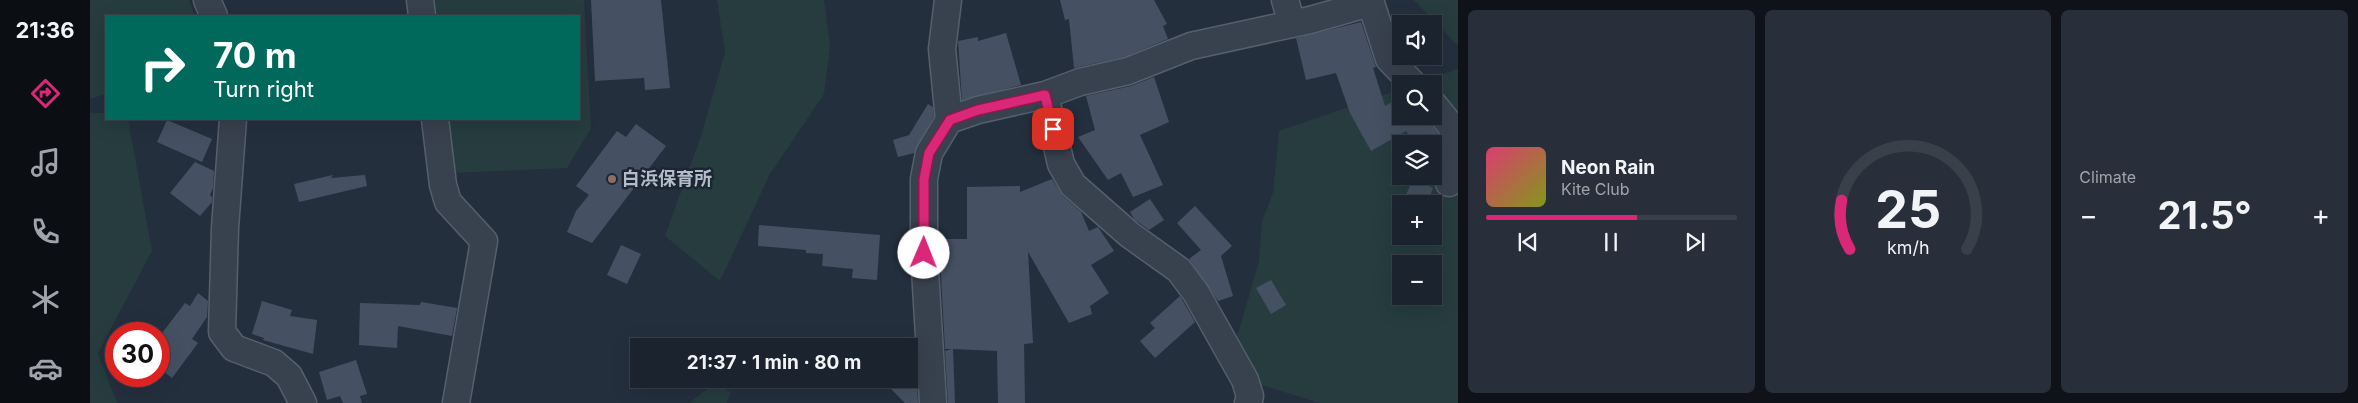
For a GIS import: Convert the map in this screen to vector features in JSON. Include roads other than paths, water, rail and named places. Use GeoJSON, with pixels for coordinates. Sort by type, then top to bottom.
{"type":"FeatureCollection","features":[{"type":"Feature","properties":{"kind":"street"},"geometry":{"type":"LineString","coordinates":[[207,0],[214,15]]}},
{"type":"Feature","properties":{"kind":"street"},"geometry":{"type":"LineString","coordinates":[[420,0],[422,15]]}},
{"type":"Feature","properties":{"kind":"street"},"geometry":{"type":"LineString","coordinates":[[948,0],[942,48],[950,120]]}},
{"type":"Feature","properties":{"kind":"street"},"geometry":{"type":"LineString","coordinates":[[933,403],[924,253],[924,179],[929,153],[950,120],[978,110],[1045,95],[1080,82],[1128,71],[1191,46],[1288,12],[1370,2],[1389,59],[1404,75]]}},
{"type":"Feature","properties":{"kind":"street"},"geometry":{"type":"LineString","coordinates":[[1045,95],[1061,164],[1074,185],[1130,235],[1179,270],[1196,293],[1245,380],[1250,396],[1248,403]]}},
{"type":"Feature","properties":{"kind":"street"},"geometry":{"type":"LineString","coordinates":[[1442,115],[1452,127],[1456,155],[1449,183]]}},
{"type":"Feature","properties":{"kind":"street"},"geometry":{"type":"LineString","coordinates":[[233,120],[225,228],[222,332],[234,348],[274,363],[289,376],[303,403]]}},
{"type":"Feature","properties":{"kind":"street"},"geometry":{"type":"LineString","coordinates":[[435,120],[443,185],[448,202],[484,241],[456,403]]}},
{"type":"Feature","properties":{"kind":"place","name":"白浜保育所"},"geometry":{"type":"Point","coordinates":[612,179]}}]}
